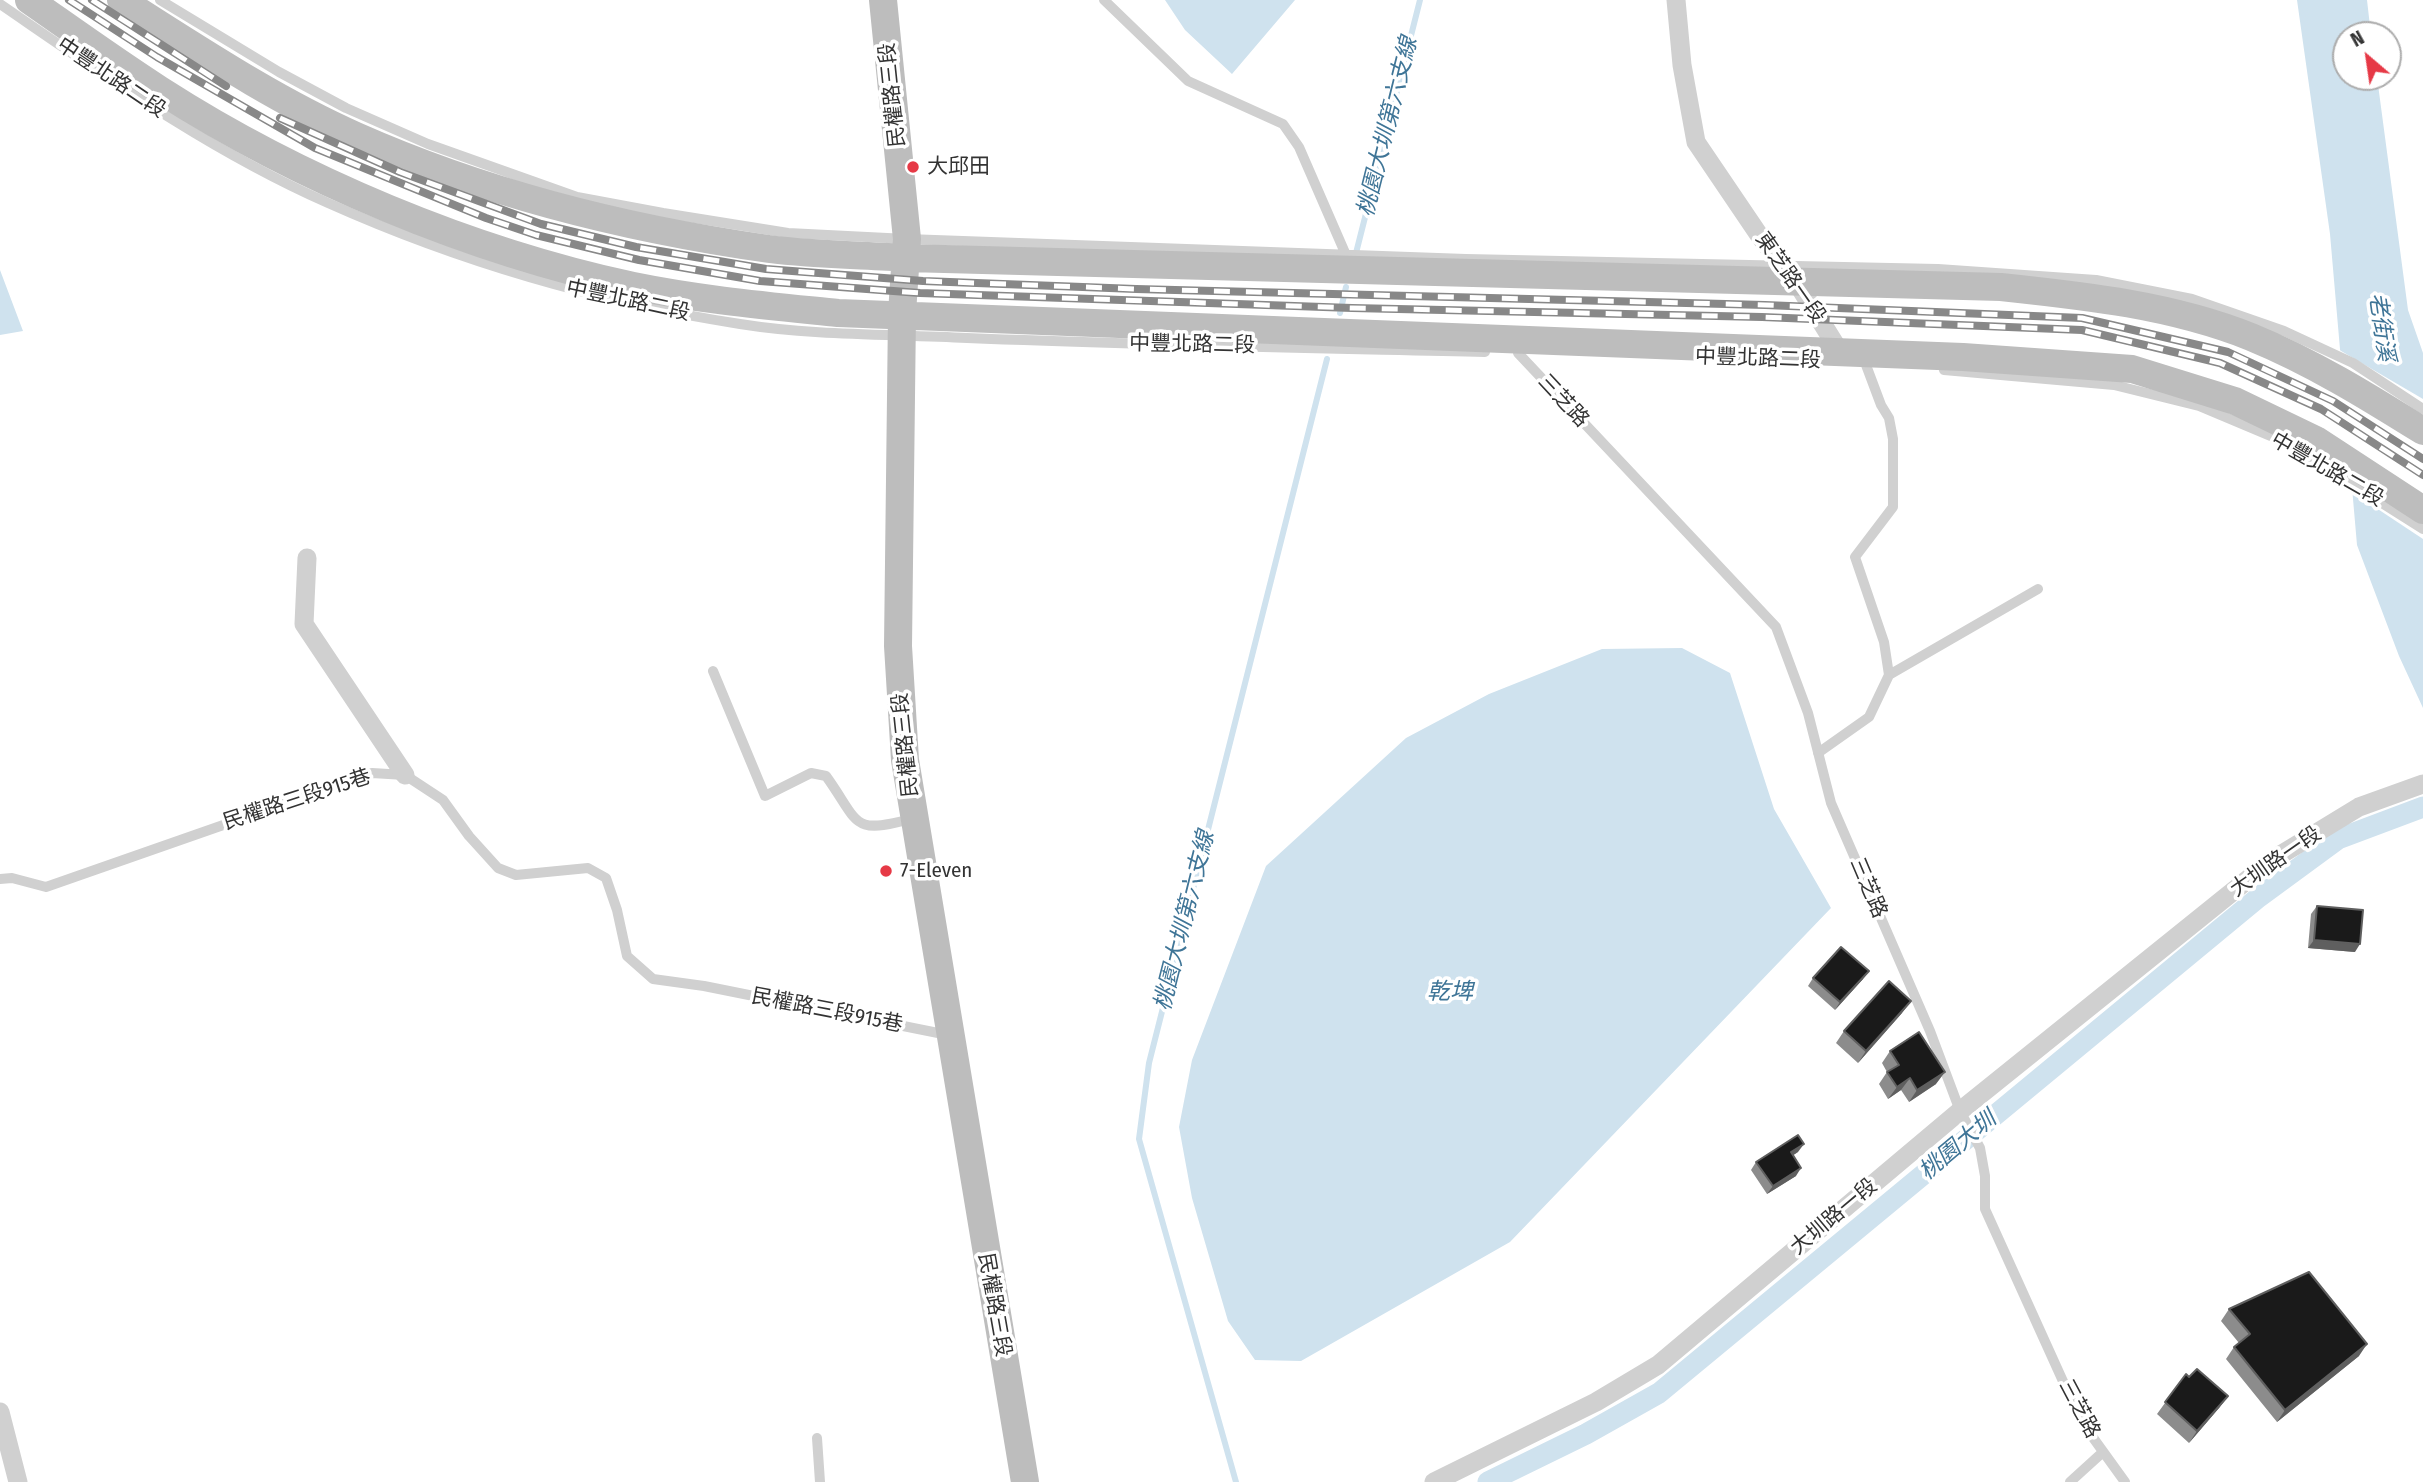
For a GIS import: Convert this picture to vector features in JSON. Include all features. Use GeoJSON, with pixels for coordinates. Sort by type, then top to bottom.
{"type":"FeatureCollection","features":[{"type":"Feature","properties":{"kind":"main road","name":"中豐北路二段"},"geometry":{"type":"LineString","coordinates":[[29,0],[162,91],[276,155],[358,195],[446,231],[562,269],[648,288],[727,302],[838,313],[902,324],[1840,352],[2053,362],[2132,369],[2235,401],[2423,510]]}},
{"type":"Feature","properties":{"kind":"main road"},"geometry":{"type":"LineString","coordinates":[[121,0],[256,85],[354,135],[452,175],[553,206],[663,232],[772,249],[907,249],[1790,274],[2001,287],[2105,298],[2248,336],[2288,343],[2423,431]]}},
{"type":"Feature","properties":{"kind":"main road","name":"民權路三段"},"geometry":{"type":"LineString","coordinates":[[883,0],[907,249],[902,324],[898,646],[905,760],[948,1035],[1025,1482]]}},
{"type":"Feature","properties":{"kind":"street","name":"東芝路一段"},"geometry":{"type":"LineString","coordinates":[[1676,0],[1682,65],[1696,142],[1759,236],[1790,274],[1840,352]]}},
{"type":"Feature","properties":{"kind":"street"},"geometry":{"type":"LineString","coordinates":[[1840,352],[1873,365]]}},
{"type":"Feature","properties":{"kind":"street"},"geometry":{"type":"LineString","coordinates":[[307,558],[304,624],[405,775]]}},
{"type":"Feature","properties":{"kind":"street","name":"大圳路一段"},"geometry":{"type":"LineString","coordinates":[[1434,1482],[1596,1402],[1658,1365],[1963,1117],[2272,860],[2359,807],[2423,784]]}},
{"type":"Feature","properties":{"kind":"street"},"geometry":{"type":"LineString","coordinates":[[0,1412],[18,1482]]}},
{"type":"Feature","properties":{"kind":"lane"},"geometry":{"type":"LineString","coordinates":[[160,0],[279,72],[346,108],[428,144],[578,197],[788,233],[907,249],[1346,255],[1790,274]]}},
{"type":"Feature","properties":{"kind":"lane"},"geometry":{"type":"LineString","coordinates":[[1104,0],[1188,81],[1283,124],[1299,147],[1346,255]]}},
{"type":"Feature","properties":{"kind":"lane","name":"中豐北路二段"},"geometry":{"type":"LineString","coordinates":[[0,4],[144,103],[233,155],[326,203],[452,253],[562,288],[745,325],[902,324],[1068,342],[1490,352]]}},
{"type":"Feature","properties":{"kind":"lane"},"geometry":{"type":"LineString","coordinates":[[2288,343],[2353,363],[2423,409]]}},
{"type":"Feature","properties":{"kind":"lane"},"geometry":{"type":"LineString","coordinates":[[1504,353],[1532,353]]}},
{"type":"Feature","properties":{"kind":"lane","name":"三芝路"},"geometry":{"type":"LineString","coordinates":[[1518,353],[1776,627],[1808,713],[1831,803],[1930,1031],[1963,1117],[1979,1146],[1985,1176],[1985,1209],[2081,1421],[2125,1482]]}},
{"type":"Feature","properties":{"kind":"lane","name":"中豐北路二段"},"geometry":{"type":"LineString","coordinates":[[1588,354],[1783,358],[1873,365]]}},
{"type":"Feature","properties":{"kind":"lane"},"geometry":{"type":"LineString","coordinates":[[1818,753],[1869,717],[1889,675],[1884,642],[1855,558],[1893,507],[1893,439],[1889,418],[1881,405],[1873,365]]}},
{"type":"Feature","properties":{"kind":"lane","name":"中豐北路二段"},"geometry":{"type":"LineString","coordinates":[[1935,369],[2114,385],[2199,406],[2287,443],[2319,451],[2423,528]]}},
{"type":"Feature","properties":{"kind":"lane"},"geometry":{"type":"LineString","coordinates":[[1889,675],[2038,589]]}},
{"type":"Feature","properties":{"kind":"lane"},"geometry":{"type":"LineString","coordinates":[[713,671],[765,796],[811,773],[826,775],[855,821],[866,827],[881,827],[914,818]]}},
{"type":"Feature","properties":{"kind":"lane","name":"民權路三段915巷"},"geometry":{"type":"LineString","coordinates":[[0,879],[12,878],[46,887],[372,773],[405,775],[443,800],[469,836],[498,868],[516,875],[588,868],[606,878],[618,910],[627,956],[653,979],[704,986],[948,1035]]}},
{"type":"Feature","properties":{"kind":"lane"},"geometry":{"type":"LineString","coordinates":[[817,1438],[820,1482]]}},
{"type":"Feature","properties":{"kind":"lane"},"geometry":{"type":"LineString","coordinates":[[2070,1482],[2103,1452]]}},
{"type":"Feature","properties":{"kind":"water"},"geometry":{"type":"Polygon","coordinates":[[[1165,0],[1295,0],[1232,74],[1185,30],[1165,0]]]}},
{"type":"Feature","properties":{"kind":"water","name":"老街溪"},"geometry":{"type":"Polygon","coordinates":[[[2297,0],[2367,0],[2369,21],[2332,21],[2332,91],[2379,91],[2408,310],[2423,353],[2423,708],[2399,656],[2357,545],[2330,234],[2297,0]]]}},
{"type":"Feature","properties":{"kind":"water"},"geometry":{"type":"Polygon","coordinates":[[[0,270],[23,331],[0,335],[0,270]]]}},
{"type":"Feature","properties":{"kind":"water","name":"乾埤"},"geometry":{"type":"Polygon","coordinates":[[[1682,648],[1730,673],[1774,809],[1831,908],[1510,1242],[1301,1361],[1255,1360],[1228,1321],[1192,1198],[1179,1127],[1192,1060],[1266,866],[1406,738],[1489,694],[1602,649],[1682,648]]]}},
{"type":"Feature","properties":{"kind":"pier"},"geometry":{"type":"Polygon","coordinates":[[[2336,348],[2423,399],[2423,539],[2349,490],[2336,348]]]}},
{"type":"Feature","properties":{"kind":"building"},"geometry":{"type":"Polygon","coordinates":[[[2317,906],[2363,910],[2360,944],[2314,940],[2317,906]]]}},
{"type":"Feature","properties":{"kind":"building"},"geometry":{"type":"Polygon","coordinates":[[[1841,947],[1869,971],[1840,1002],[1813,978],[1841,947]]]}},
{"type":"Feature","properties":{"kind":"building"},"geometry":{"type":"Polygon","coordinates":[[[1889,981],[1911,1001],[1866,1051],[1844,1031],[1889,981]]]}},
{"type":"Feature","properties":{"kind":"building"},"geometry":{"type":"Polygon","coordinates":[[[1919,1032],[1945,1072],[1917,1090],[1910,1078],[1897,1087],[1887,1072],[1899,1065],[1890,1051],[1919,1032]]]}},
{"type":"Feature","properties":{"kind":"building"},"geometry":{"type":"Polygon","coordinates":[[[1798,1135],[1804,1144],[1791,1152],[1801,1168],[1773,1186],[1756,1162],[1798,1135]]]}},
{"type":"Feature","properties":{"kind":"building"},"geometry":{"type":"Polygon","coordinates":[[[2309,1272],[2367,1344],[2285,1410],[2234,1347],[2250,1334],[2229,1309],[2309,1272]]]}},
{"type":"Feature","properties":{"kind":"building"},"geometry":{"type":"Polygon","coordinates":[[[2197,1369],[2228,1396],[2197,1431],[2165,1402],[2186,1374],[2189,1377],[2197,1369]]]}},
{"type":"Feature","properties":{"kind":"waterway","name":"桃園大圳第六支線"},"geometry":{"type":"LineString","coordinates":[[1356,253],[1420,0]]}},
{"type":"Feature","properties":{"kind":"waterway","name":"桃園大圳第六支線"},"geometry":{"type":"LineString","coordinates":[[1340,313],[1346,287]]}},
{"type":"Feature","properties":{"kind":"waterway","name":"桃園大圳第六支線"},"geometry":{"type":"LineString","coordinates":[[1236,1482],[1139,1139],[1149,1063],[1327,359]]}},
{"type":"Feature","properties":{"kind":"waterway","name":"桃園大圳"},"geometry":{"type":"LineString","coordinates":[[1488,1482],[1586,1434],[1659,1393],[2259,897],[2338,839],[2423,807]]}},
{"type":"Feature","properties":{"kind":"railway"},"geometry":{"type":"LineString","coordinates":[[69,0],[157,57],[315,148],[486,218],[536,235],[639,260],[760,281],[920,293],[1352,308],[1762,317],[2082,330],[2220,363],[2321,409],[2423,475]]}},
{"type":"Feature","properties":{"kind":"railway"},"geometry":{"type":"LineString","coordinates":[[92,0],[226,86]]}},
{"type":"Feature","properties":{"kind":"railway"},"geometry":{"type":"LineString","coordinates":[[280,118],[400,172],[541,224],[636,247],[766,269],[923,281],[1136,289],[1765,305],[2082,318],[2228,352],[2333,401],[2423,459]]}},
{"type":"Feature","properties":{"kind":"place","name":"大邱田"},"geometry":{"type":"Point","coordinates":[913,167]}},
{"type":"Feature","properties":{"kind":"place","name":"7-Eleven"},"geometry":{"type":"Point","coordinates":[886,871]}}]}
